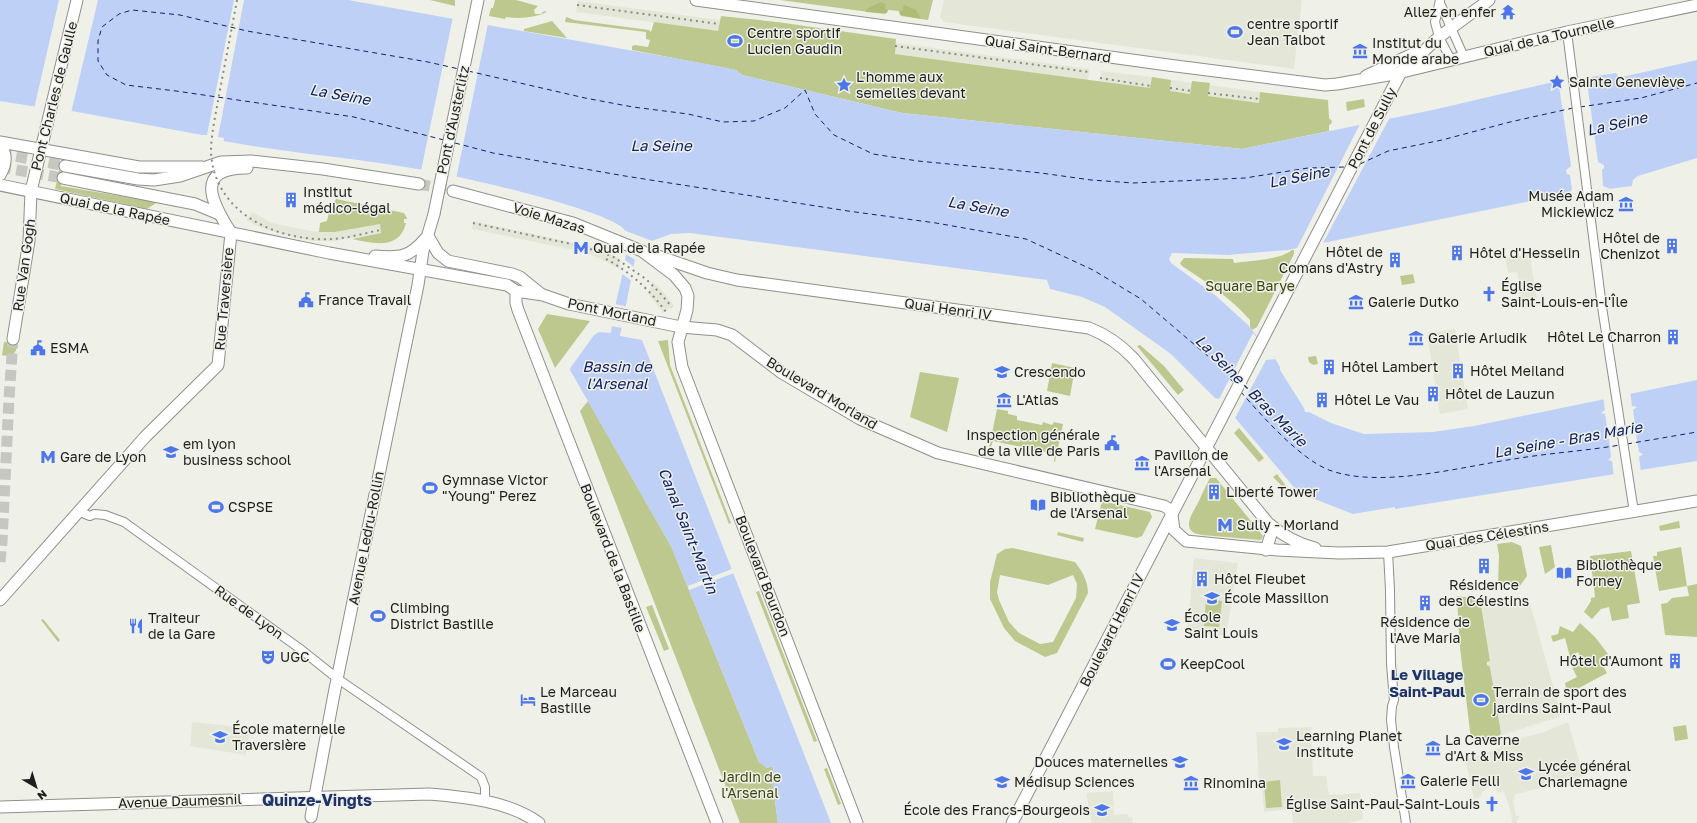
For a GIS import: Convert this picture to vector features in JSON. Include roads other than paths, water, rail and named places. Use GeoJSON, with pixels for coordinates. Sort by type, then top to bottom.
{"type":"FeatureCollection","features":[{"type":"Feature","properties":{"kind":"main road","name":"Pont Charles de Gaulle"},"geometry":{"type":"LineString","coordinates":[[31,191],[77,0]]}},
{"type":"Feature","properties":{"kind":"main road","name":"Quai Saint-Bernard"},"geometry":{"type":"LineString","coordinates":[[696,0],[1009,44],[1325,85],[1401,72]]}},
{"type":"Feature","properties":{"kind":"main road"},"geometry":{"type":"LineString","coordinates":[[1401,72],[1439,37],[1489,0]]}},
{"type":"Feature","properties":{"kind":"main road","name":"Pont d'Austerlitz"},"geometry":{"type":"LineString","coordinates":[[421,265],[434,214],[478,2]]}},
{"type":"Feature","properties":{"kind":"main road","name":"Quai de la Tournelle"},"geometry":{"type":"LineString","coordinates":[[1401,72],[1567,32],[1697,5]]}},
{"type":"Feature","properties":{"kind":"main road"},"geometry":{"type":"LineString","coordinates":[[1358,80],[1378,69],[1427,48]]}},
{"type":"Feature","properties":{"kind":"main road","name":"Pont de Sully"},"geometry":{"type":"LineString","coordinates":[[1212,436],[1401,72]]}},
{"type":"Feature","properties":{"kind":"main road"},"geometry":{"type":"LineString","coordinates":[[0,175],[6,161],[5,153],[0,143],[42,144],[139,167],[204,167]]}},
{"type":"Feature","properties":{"kind":"main road"},"geometry":{"type":"LineString","coordinates":[[65,166],[138,179],[154,180],[180,176],[221,162],[251,161],[324,169],[419,184]]}},
{"type":"Feature","properties":{"kind":"main road"},"geometry":{"type":"LineString","coordinates":[[231,233],[219,214],[210,190],[214,178],[223,172],[239,168],[270,168],[302,172],[324,169]]}},
{"type":"Feature","properties":{"kind":"main road","name":"Quai de la Rapée"},"geometry":{"type":"LineString","coordinates":[[63,178],[194,204],[219,214]]}},
{"type":"Feature","properties":{"kind":"main road","name":"Quai de la Rapée"},"geometry":{"type":"LineString","coordinates":[[0,185],[328,253],[421,265],[507,286],[516,291],[543,295]]}},
{"type":"Feature","properties":{"kind":"main road","name":"Rue Van Gogh"},"geometry":{"type":"LineString","coordinates":[[13,339],[29,241],[31,191]]}},
{"type":"Feature","properties":{"kind":"main road","name":"Voie Mazas"},"geometry":{"type":"LineString","coordinates":[[453,191],[573,223],[627,244],[659,260],[685,288],[688,296],[687,310],[682,327]]}},
{"type":"Feature","properties":{"kind":"main road","name":"Rue Traversière"},"geometry":{"type":"LineString","coordinates":[[85,514],[145,437],[218,365],[231,233]]}},
{"type":"Feature","properties":{"kind":"main road"},"geometry":{"type":"LineString","coordinates":[[428,236],[438,253],[448,261],[512,274],[520,277],[543,295]]}},
{"type":"Feature","properties":{"kind":"main road","name":"Quai de la Rapée"},"geometry":{"type":"LineString","coordinates":[[328,253],[401,257],[410,253],[428,236]]}},
{"type":"Feature","properties":{"kind":"main road","name":"Quai Henri IV"},"geometry":{"type":"LineString","coordinates":[[659,260],[737,280],[1089,328],[1113,340],[1129,354],[1206,449]]}},
{"type":"Feature","properties":{"kind":"main road","name":"Avenue Ledru-Rollin"},"geometry":{"type":"LineString","coordinates":[[311,817],[421,265]]}},
{"type":"Feature","properties":{"kind":"main road","name":"Boulevard de la Bastille"},"geometry":{"type":"LineString","coordinates":[[516,291],[518,310],[717,823]]}},
{"type":"Feature","properties":{"kind":"main road","name":"Pont Morland"},"geometry":{"type":"LineString","coordinates":[[543,295],[569,304],[682,327]]}},
{"type":"Feature","properties":{"kind":"main road","name":"Boulevard Morland"},"geometry":{"type":"LineString","coordinates":[[682,327],[717,330],[732,335],[782,373],[860,419],[938,453],[1156,503],[1169,509],[1172,515]]}},
{"type":"Feature","properties":{"kind":"main road","name":"Boulevard Bourdon"},"geometry":{"type":"LineString","coordinates":[[682,327],[678,342],[682,367],[857,823]]}},
{"type":"Feature","properties":{"kind":"main road","name":"Boulevard Henri IV"},"geometry":{"type":"LineString","coordinates":[[1012,823],[1212,436]]}},
{"type":"Feature","properties":{"kind":"main road","name":"Quai des Célestins"},"geometry":{"type":"LineString","coordinates":[[1206,449],[1273,528],[1283,535],[1305,545],[1339,553]]}},
{"type":"Feature","properties":{"kind":"main road","name":"Quai des Célestins"},"geometry":{"type":"LineString","coordinates":[[1172,515],[1174,530],[1186,542],[1266,550],[1339,553],[1388,552],[1697,501]]}},
{"type":"Feature","properties":{"kind":"main road"},"geometry":{"type":"LineString","coordinates":[[0,600],[85,514]]}},
{"type":"Feature","properties":{"kind":"main road"},"geometry":{"type":"LineString","coordinates":[[1266,550],[1273,528]]}},
{"type":"Feature","properties":{"kind":"main road","name":"Avenue Daumesnil"},"geometry":{"type":"LineString","coordinates":[[0,806],[429,794],[486,801],[526,814],[539,823]]}},
{"type":"Feature","properties":{"kind":"street"},"geometry":{"type":"LineString","coordinates":[[1440,2],[1464,56]]}},
{"type":"Feature","properties":{"kind":"street"},"geometry":{"type":"LineString","coordinates":[[1440,2],[1435,22],[1439,37],[1451,60]]}},
{"type":"Feature","properties":{"kind":"street"},"geometry":{"type":"LineString","coordinates":[[1567,32],[1602,307],[1634,512]]}},
{"type":"Feature","properties":{"kind":"street","name":"Rue de Lyon"},"geometry":{"type":"LineString","coordinates":[[85,514],[105,515],[124,522],[298,647],[338,679],[481,777],[485,787],[486,801]]}},
{"type":"Feature","properties":{"kind":"street"},"geometry":{"type":"LineString","coordinates":[[1388,552],[1391,664],[1394,700],[1392,706],[1392,720],[1394,747],[1406,823]]}},
{"type":"Feature","properties":{"kind":"water"},"geometry":{"type":"Polygon","coordinates":[[[0,0],[348,0],[707,64],[736,70],[742,75],[902,113],[1242,149],[1437,109],[1549,83],[1616,73],[1618,76],[1622,77],[1697,60],[1697,158],[1638,176],[1633,180],[1632,186],[1546,197],[1288,250],[1228,255],[1172,253],[1169,259],[1171,263],[1215,295],[1248,325],[1276,360],[1280,370],[1305,412],[1309,412],[1331,423],[1364,434],[1433,432],[1474,426],[1697,380],[1697,461],[1395,509],[1395,507],[1353,514],[1299,493],[1219,399],[1215,398],[1171,354],[1105,307],[1082,297],[1050,289],[1047,280],[690,233],[671,234],[652,241],[635,259],[620,336],[642,340],[831,823],[778,823],[772,779],[769,773],[774,770],[772,766],[767,768],[759,762],[671,546],[570,370],[594,335],[599,332],[611,333],[625,263],[627,242],[626,232],[617,224],[596,214],[533,195],[440,173],[223,141],[224,139],[72,111],[0,101],[0,0]]]}},
{"type":"Feature","properties":{"kind":"tunnel"},"geometry":{"type":"LineString","coordinates":[[0,153],[65,166]]}},
{"type":"Feature","properties":{"kind":"tunnel"},"geometry":{"type":"LineString","coordinates":[[0,167],[63,178]]}},
{"type":"Feature","properties":{"kind":"tunnel"},"geometry":{"type":"LineString","coordinates":[[419,184],[453,191]]}},
{"type":"Feature","properties":{"kind":"tunnel"},"geometry":{"type":"LineString","coordinates":[[0,562],[13,339]]}},
{"type":"Feature","properties":{"kind":"railway"},"geometry":{"type":"LineString","coordinates":[[237,0],[211,145],[215,174],[224,192],[236,208],[252,220],[271,229],[291,235],[312,239],[333,239],[351,237],[381,230]]}},
{"type":"Feature","properties":{"kind":"railway"},"geometry":{"type":"LineString","coordinates":[[577,5],[719,24]]}},
{"type":"Feature","properties":{"kind":"railway"},"geometry":{"type":"LineString","coordinates":[[895,46],[1089,72]]}},
{"type":"Feature","properties":{"kind":"railway"},"geometry":{"type":"LineString","coordinates":[[1100,78],[1151,86]]}},
{"type":"Feature","properties":{"kind":"railway"},"geometry":{"type":"LineString","coordinates":[[1170,88],[1191,91]]}},
{"type":"Feature","properties":{"kind":"railway"},"geometry":{"type":"LineString","coordinates":[[1208,93],[1259,99]]}},
{"type":"Feature","properties":{"kind":"railway"},"geometry":{"type":"LineString","coordinates":[[473,223],[581,246],[612,256],[646,279],[672,307]]}},
{"type":"Feature","properties":{"kind":"railway"},"geometry":{"type":"LineString","coordinates":[[606,259],[639,282],[666,312]]}},
{"type":"Feature","properties":{"kind":"place","name":"Allez en enfer"},"geometry":{"type":"Point","coordinates":[1508,12]}},
{"type":"Feature","properties":{"kind":"place","name":"centre sportif Jean Talbot"},"geometry":{"type":"Point","coordinates":[1235,32]}},
{"type":"Feature","properties":{"kind":"place","name":"Centre sportif Lucien Gaudin"},"geometry":{"type":"Point","coordinates":[735,41]}},
{"type":"Feature","properties":{"kind":"place","name":"Institut du Monde arabe"},"geometry":{"type":"Point","coordinates":[1360,51]}},
{"type":"Feature","properties":{"kind":"place","name":"Sainte Geneviève"},"geometry":{"type":"Point","coordinates":[1557,82]}},
{"type":"Feature","properties":{"kind":"place","name":"L'homme aux semelles devant"},"geometry":{"type":"Point","coordinates":[844,85]}},
{"type":"Feature","properties":{"kind":"place","name":"Institut médico-légal"},"geometry":{"type":"Point","coordinates":[291,200]}},
{"type":"Feature","properties":{"kind":"place","name":"Musée Adam Mickiewicz"},"geometry":{"type":"Point","coordinates":[1626,204]}},
{"type":"Feature","properties":{"kind":"place","name":"Hôtel de Chenizot"},"geometry":{"type":"Point","coordinates":[1672,246]}},
{"type":"Feature","properties":{"kind":"place","name":"Quai de la Rapée"},"geometry":{"type":"Point","coordinates":[581,248]}},
{"type":"Feature","properties":{"kind":"place","name":"Hôtel d'Hesselin"},"geometry":{"type":"Point","coordinates":[1457,253]}},
{"type":"Feature","properties":{"kind":"place","name":"Hôtel de Comans d'Astry"},"geometry":{"type":"Point","coordinates":[1395,260]}},
{"type":"Feature","properties":{"kind":"place","name":"Église Saint-Louis-en-l'Île"},"geometry":{"type":"Point","coordinates":[1489,294]}},
{"type":"Feature","properties":{"kind":"place","name":"France Travail"},"geometry":{"type":"Point","coordinates":[306,300]}},
{"type":"Feature","properties":{"kind":"place","name":"Galerie Dutko"},"geometry":{"type":"Point","coordinates":[1356,302]}},
{"type":"Feature","properties":{"kind":"place","name":"Hôtel Le Charron"},"geometry":{"type":"Point","coordinates":[1673,337]}},
{"type":"Feature","properties":{"kind":"place","name":"Galerie Arludik"},"geometry":{"type":"Point","coordinates":[1416,338]}},
{"type":"Feature","properties":{"kind":"place","name":"ESMA"},"geometry":{"type":"Point","coordinates":[38,348]}},
{"type":"Feature","properties":{"kind":"place","name":"Hôtel Lambert"},"geometry":{"type":"Point","coordinates":[1329,367]}},
{"type":"Feature","properties":{"kind":"place","name":"Hôtel Meiland"},"geometry":{"type":"Point","coordinates":[1458,371]}},
{"type":"Feature","properties":{"kind":"place","name":"Crescendo"},"geometry":{"type":"Point","coordinates":[1002,372]}},
{"type":"Feature","properties":{"kind":"place","name":"Hôtel de Lauzun"},"geometry":{"type":"Point","coordinates":[1433,394]}},
{"type":"Feature","properties":{"kind":"place","name":"L'Atlas"},"geometry":{"type":"Point","coordinates":[1004,400]}},
{"type":"Feature","properties":{"kind":"place","name":"Hôtel Le Vau"},"geometry":{"type":"Point","coordinates":[1322,400]}},
{"type":"Feature","properties":{"kind":"place","name":"Inspection générale de la ville de Paris"},"geometry":{"type":"Point","coordinates":[1112,443]}},
{"type":"Feature","properties":{"kind":"place","name":"em lyon business school"},"geometry":{"type":"Point","coordinates":[171,452]}},
{"type":"Feature","properties":{"kind":"place","name":"Gare de Lyon"},"geometry":{"type":"Point","coordinates":[48,457]}},
{"type":"Feature","properties":{"kind":"place","name":"Pavillon de l'Arsenal"},"geometry":{"type":"Point","coordinates":[1142,463]}},
{"type":"Feature","properties":{"kind":"place","name":"Gymnase Victor \"Young\" Perez"},"geometry":{"type":"Point","coordinates":[430,488]}},
{"type":"Feature","properties":{"kind":"place","name":"Liberté Tower"},"geometry":{"type":"Point","coordinates":[1214,492]}},
{"type":"Feature","properties":{"kind":"place","name":"Bibliothèque de l'Arsenal"},"geometry":{"type":"Point","coordinates":[1038,505]}},
{"type":"Feature","properties":{"kind":"place","name":"CSPSE"},"geometry":{"type":"Point","coordinates":[216,507]}},
{"type":"Feature","properties":{"kind":"place","name":"Sully - Morland"},"geometry":{"type":"Point","coordinates":[1225,525]}},
{"type":"Feature","properties":{"kind":"place","name":"Résidence des Célestins"},"geometry":{"type":"Point","coordinates":[1484,566]}},
{"type":"Feature","properties":{"kind":"place","name":"Bibliothèque Forney"},"geometry":{"type":"Point","coordinates":[1564,573]}},
{"type":"Feature","properties":{"kind":"place","name":"Hôtel Fieubet"},"geometry":{"type":"Point","coordinates":[1202,579]}},
{"type":"Feature","properties":{"kind":"place","name":"École Massillon"},"geometry":{"type":"Point","coordinates":[1212,598]}},
{"type":"Feature","properties":{"kind":"place","name":"Résidence de l'Ave Maria"},"geometry":{"type":"Point","coordinates":[1425,603]}},
{"type":"Feature","properties":{"kind":"place","name":"Climbing District Bastille"},"geometry":{"type":"Point","coordinates":[378,616]}},
{"type":"Feature","properties":{"kind":"place","name":"École Saint Louis"},"geometry":{"type":"Point","coordinates":[1172,625]}},
{"type":"Feature","properties":{"kind":"place","name":"Traiteur de la Gare"},"geometry":{"type":"Point","coordinates":[136,626]}},
{"type":"Feature","properties":{"kind":"place","name":"UGC"},"geometry":{"type":"Point","coordinates":[268,657]}},
{"type":"Feature","properties":{"kind":"place","name":"Hôtel d'Aumont"},"geometry":{"type":"Point","coordinates":[1675,661]}},
{"type":"Feature","properties":{"kind":"place","name":"KeepCool"},"geometry":{"type":"Point","coordinates":[1168,664]}},
{"type":"Feature","properties":{"kind":"place","name":"Le Marceau Bastille"},"geometry":{"type":"Point","coordinates":[528,700]}},
{"type":"Feature","properties":{"kind":"place","name":"Terrain de sport des jardins Saint-Paul"},"geometry":{"type":"Point","coordinates":[1481,700]}},
{"type":"Feature","properties":{"kind":"place","name":"École maternelle Traversière"},"geometry":{"type":"Point","coordinates":[220,737]}},
{"type":"Feature","properties":{"kind":"place","name":"Learning Planet Institute"},"geometry":{"type":"Point","coordinates":[1284,744]}},
{"type":"Feature","properties":{"kind":"place","name":"La Caverne d'Art & Miss"},"geometry":{"type":"Point","coordinates":[1433,748]}},
{"type":"Feature","properties":{"kind":"place","name":"Douces maternelles"},"geometry":{"type":"Point","coordinates":[1180,762]}},
{"type":"Feature","properties":{"kind":"place","name":"Lycée général Charlemagne"},"geometry":{"type":"Point","coordinates":[1526,774]}},
{"type":"Feature","properties":{"kind":"place","name":"Galerie Felli"},"geometry":{"type":"Point","coordinates":[1408,781]}},
{"type":"Feature","properties":{"kind":"place","name":"Médisup Sciences"},"geometry":{"type":"Point","coordinates":[1002,782]}},
{"type":"Feature","properties":{"kind":"place","name":"Rinomina"},"geometry":{"type":"Point","coordinates":[1191,783]}},
{"type":"Feature","properties":{"kind":"place","name":"Église Saint-Paul-Saint-Louis"},"geometry":{"type":"Point","coordinates":[1492,804]}},
{"type":"Feature","properties":{"kind":"place","name":"École des Francs-Bourgeois"},"geometry":{"type":"Point","coordinates":[1102,810]}},
{"type":"Feature","properties":{"kind":"district","name":"Le Village Saint-Paul"},"geometry":{"type":"Point","coordinates":[1427,684]}},
{"type":"Feature","properties":{"kind":"district","name":"Quinze-Vingts"},"geometry":{"type":"Point","coordinates":[317,800]}},
{"type":"Feature","properties":{"kind":"water label","name":"La Seine"},"geometry":{"type":"Point","coordinates":[340,95]}},
{"type":"Feature","properties":{"kind":"water label","name":"La Seine"},"geometry":{"type":"Point","coordinates":[1617,124]}},
{"type":"Feature","properties":{"kind":"water label","name":"La Seine"},"geometry":{"type":"Point","coordinates":[661,146]}},
{"type":"Feature","properties":{"kind":"water label","name":"La Seine"},"geometry":{"type":"Point","coordinates":[1299,177]}},
{"type":"Feature","properties":{"kind":"water label","name":"La Seine"},"geometry":{"type":"Point","coordinates":[978,207]}},
{"type":"Feature","properties":{"kind":"water label","name":"Bassin de l'Arsenal"},"geometry":{"type":"Point","coordinates":[617,376]}},
{"type":"Feature","properties":{"kind":"water label","name":"La Seine - Bras Marie"},"geometry":{"type":"Point","coordinates":[1251,391]}},
{"type":"Feature","properties":{"kind":"water label","name":"La Seine - Bras Marie"},"geometry":{"type":"Point","coordinates":[1568,440]}},
{"type":"Feature","properties":{"kind":"water label","name":"Canal Saint-Martin"},"geometry":{"type":"Point","coordinates":[688,531]}},
{"type":"Feature","properties":{"kind":"park label","name":"Square Barye"},"geometry":{"type":"Point","coordinates":[1250,286]}},
{"type":"Feature","properties":{"kind":"park label","name":"Jardin de l'Arsenal"},"geometry":{"type":"Point","coordinates":[750,786]}}]}
